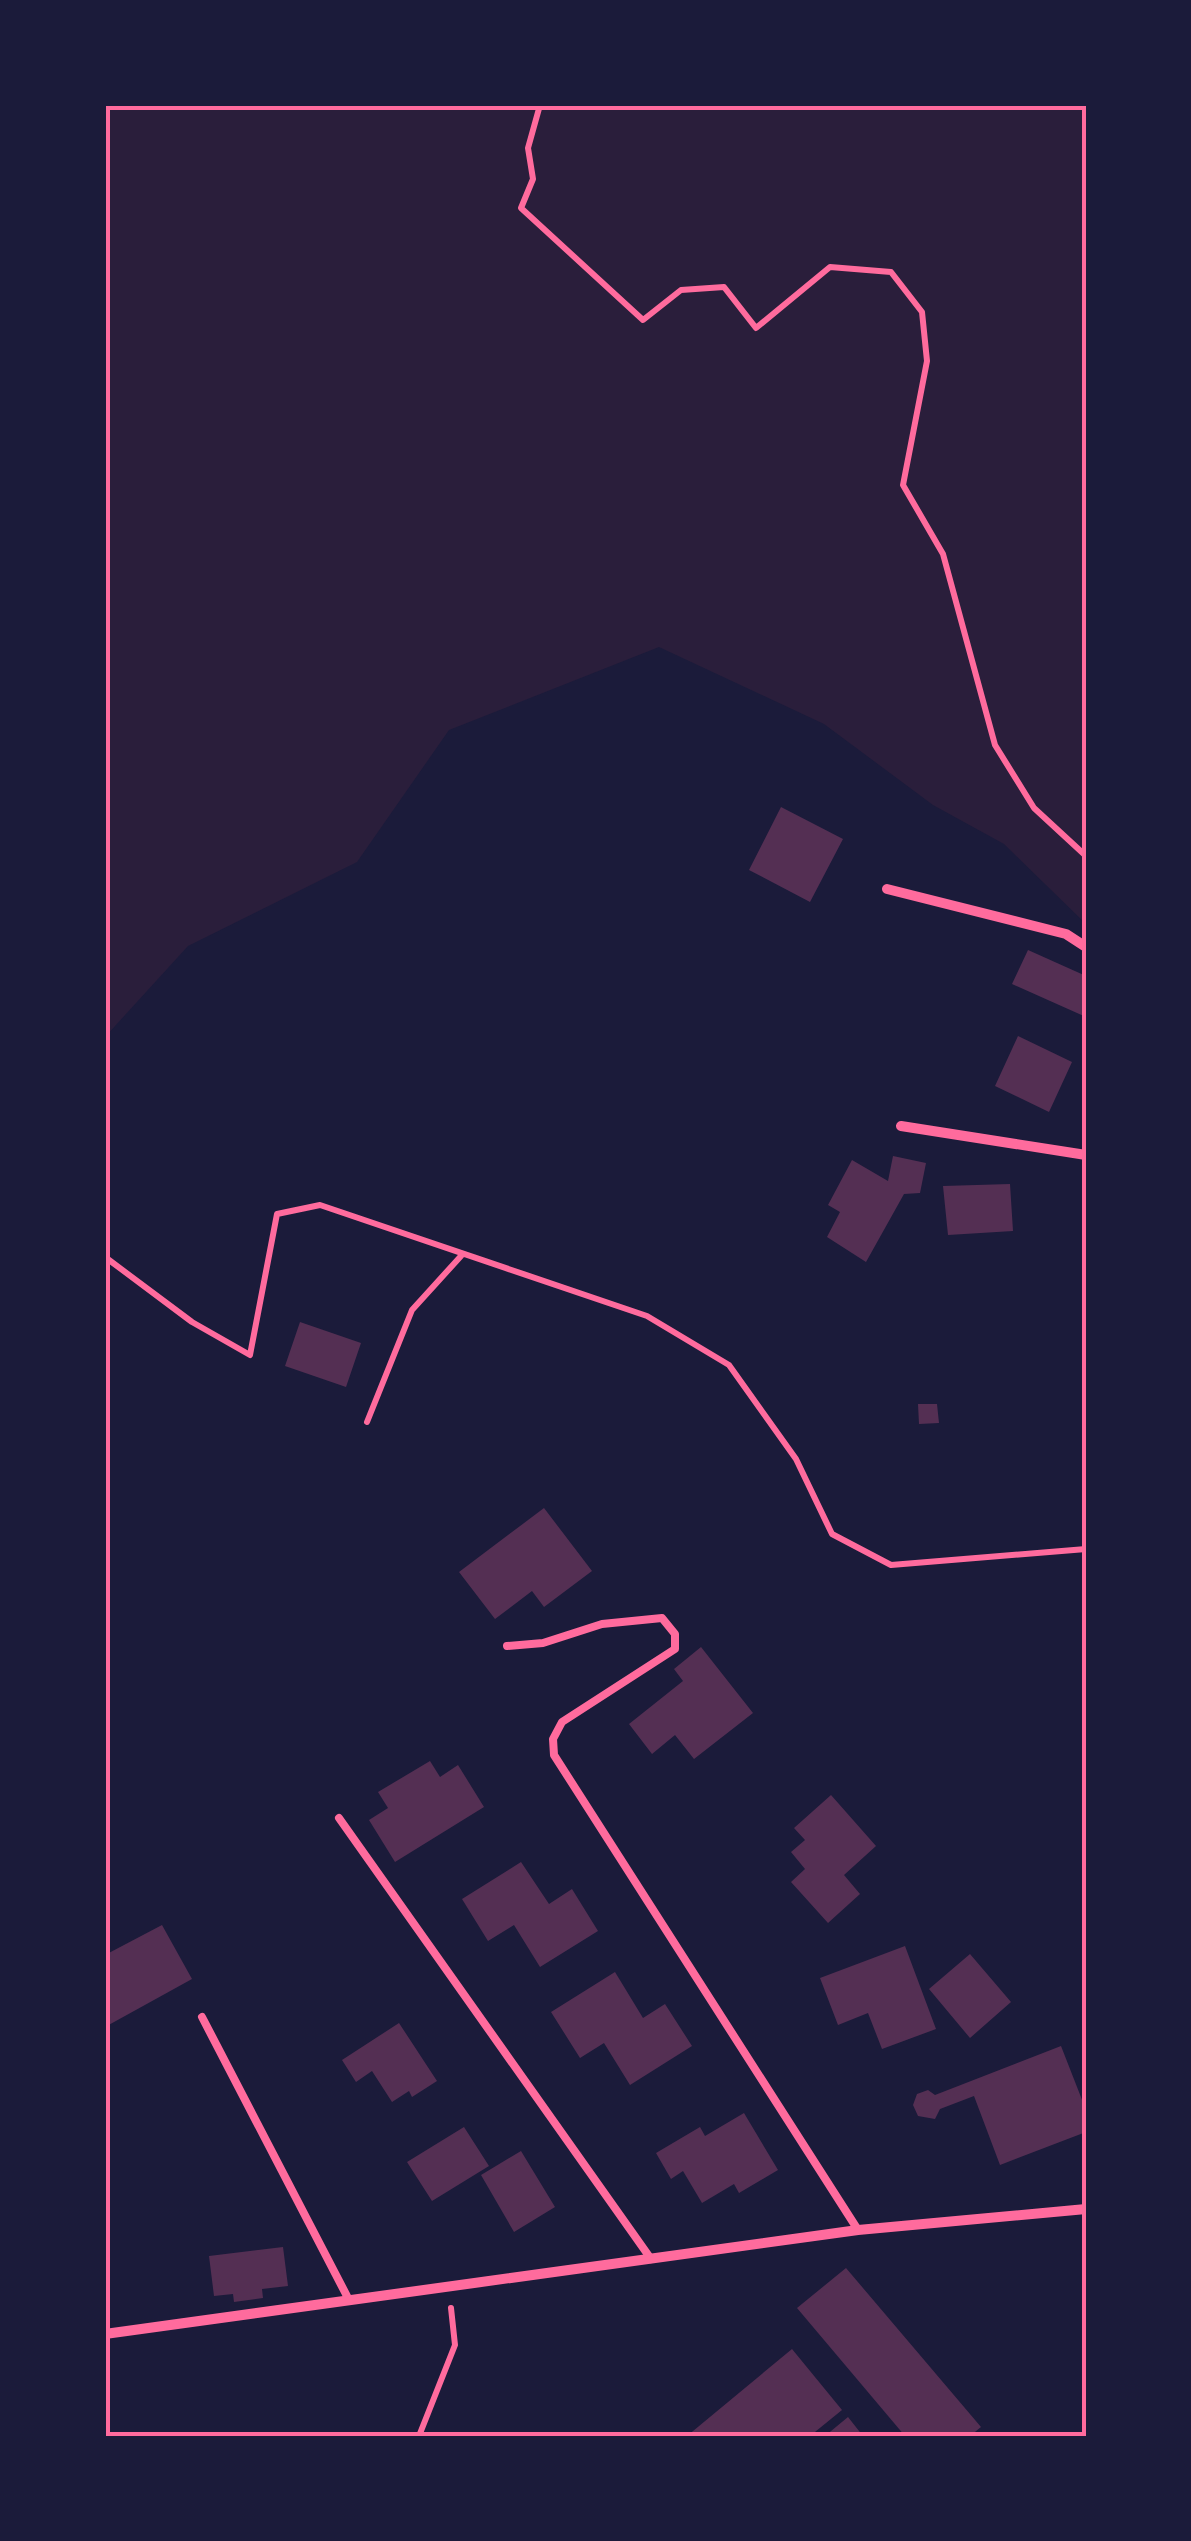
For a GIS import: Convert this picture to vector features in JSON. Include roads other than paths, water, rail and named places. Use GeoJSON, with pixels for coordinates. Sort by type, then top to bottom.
{"type":"FeatureCollection","features":[{"type":"Feature","properties":{"kind":"street"},"geometry":{"type":"LineString","coordinates":[[888,890],[1066,934],[1086,947]]}},
{"type":"Feature","properties":{"kind":"street"},"geometry":{"type":"LineString","coordinates":[[901,1126],[1086,1155]]}},
{"type":"Feature","properties":{"kind":"street"},"geometry":{"type":"LineString","coordinates":[[105,2334],[858,2230],[1086,2209]]}},
{"type":"Feature","properties":{"kind":"lane"},"geometry":{"type":"LineString","coordinates":[[507,1646],[543,1643],[602,1624],[662,1618],[675,1634],[675,1650],[562,1722],[552,1739],[554,1754],[858,2230]]}},
{"type":"Feature","properties":{"kind":"lane"},"geometry":{"type":"LineString","coordinates":[[339,1818],[651,2259]]}},
{"type":"Feature","properties":{"kind":"lane"},"geometry":{"type":"LineString","coordinates":[[202,2017],[349,2300]]}}]}
